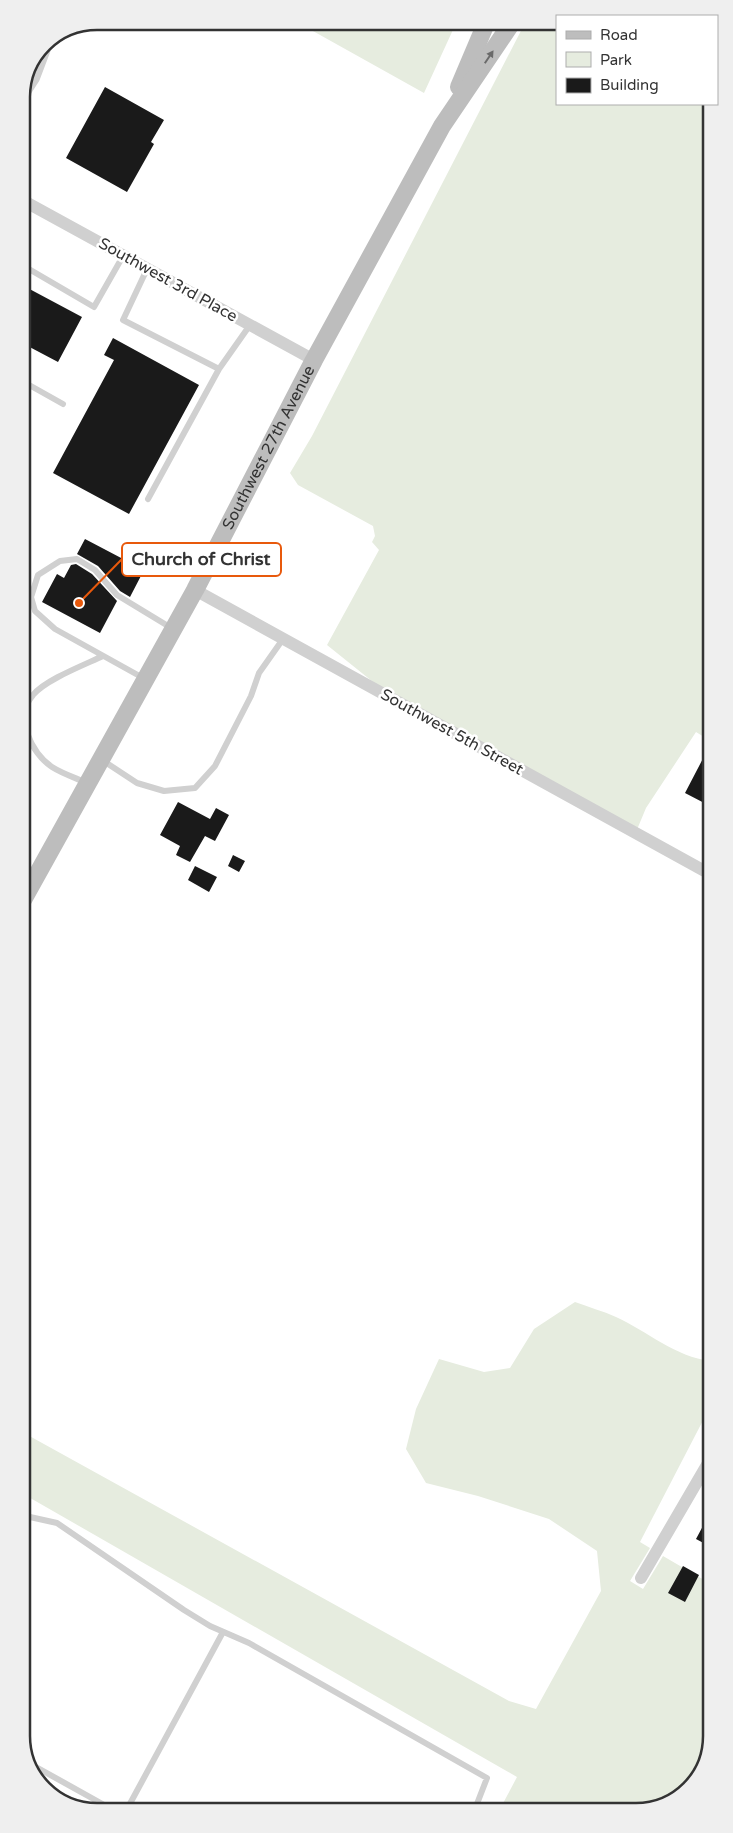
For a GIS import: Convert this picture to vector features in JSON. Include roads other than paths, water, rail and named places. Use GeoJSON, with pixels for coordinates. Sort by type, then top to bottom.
{"type":"FeatureCollection","features":[{"type":"Feature","properties":{"kind":"main road","name":"Southwest 27th Avenue"},"geometry":{"type":"LineString","coordinates":[[30,887],[195,590],[314,360],[442,126],[484,30]]}},
{"type":"Feature","properties":{"kind":"main road","name":"Southwest 27th Avenue"},"geometry":{"type":"LineString","coordinates":[[442,126],[507,30]]}},
{"type":"Feature","properties":{"kind":"street"},"geometry":{"type":"LineString","coordinates":[[32,81],[41,60]]}},
{"type":"Feature","properties":{"kind":"street","name":"Southwest 3rd Place"},"geometry":{"type":"LineString","coordinates":[[30,204],[314,360]]}},
{"type":"Feature","properties":{"kind":"street","name":"Southwest 5th Street"},"geometry":{"type":"LineString","coordinates":[[195,590],[703,870]]}},
{"type":"Feature","properties":{"kind":"street"},"geometry":{"type":"LineString","coordinates":[[641,1578],[703,1473]]}},
{"type":"Feature","properties":{"kind":"lane"},"geometry":{"type":"LineString","coordinates":[[30,270],[94,307],[123,256]]}},
{"type":"Feature","properties":{"kind":"lane"},"geometry":{"type":"LineString","coordinates":[[147,269],[123,320],[219,368]]}},
{"type":"Feature","properties":{"kind":"lane"},"geometry":{"type":"LineString","coordinates":[[148,499],[219,368],[250,325]]}},
{"type":"Feature","properties":{"kind":"lane"},"geometry":{"type":"LineString","coordinates":[[30,385],[64,404]]}},
{"type":"Feature","properties":{"kind":"lane"},"geometry":{"type":"LineString","coordinates":[[146,679],[55,629],[35,610],[31,596],[38,575],[60,561],[77,559],[95,570],[117,595],[173,629]]}},
{"type":"Feature","properties":{"kind":"lane"},"geometry":{"type":"LineString","coordinates":[[101,760],[137,783],[164,791],[195,788],[214,766],[251,696],[259,673],[283,639]]}},
{"type":"Feature","properties":{"kind":"lane"},"geometry":{"type":"LineString","coordinates":[[30,700],[34,694],[49,683],[103,656]]}},
{"type":"Feature","properties":{"kind":"lane"},"geometry":{"type":"LineString","coordinates":[[30,738],[38,755],[53,768],[88,783]]}},
{"type":"Feature","properties":{"kind":"lane"},"geometry":{"type":"LineString","coordinates":[[30,1517],[57,1523],[184,1610],[223,1632],[258,1648],[486,1778],[477,1803]]}},
{"type":"Feature","properties":{"kind":"lane"},"geometry":{"type":"LineString","coordinates":[[130,1803],[223,1632]]}},
{"type":"Feature","properties":{"kind":"lane"},"geometry":{"type":"LineString","coordinates":[[39,1769],[101,1803]]}},
{"type":"Feature","properties":{"kind":"place","name":"Church of Christ"},"geometry":{"type":"Point","coordinates":[79,603]}}]}
